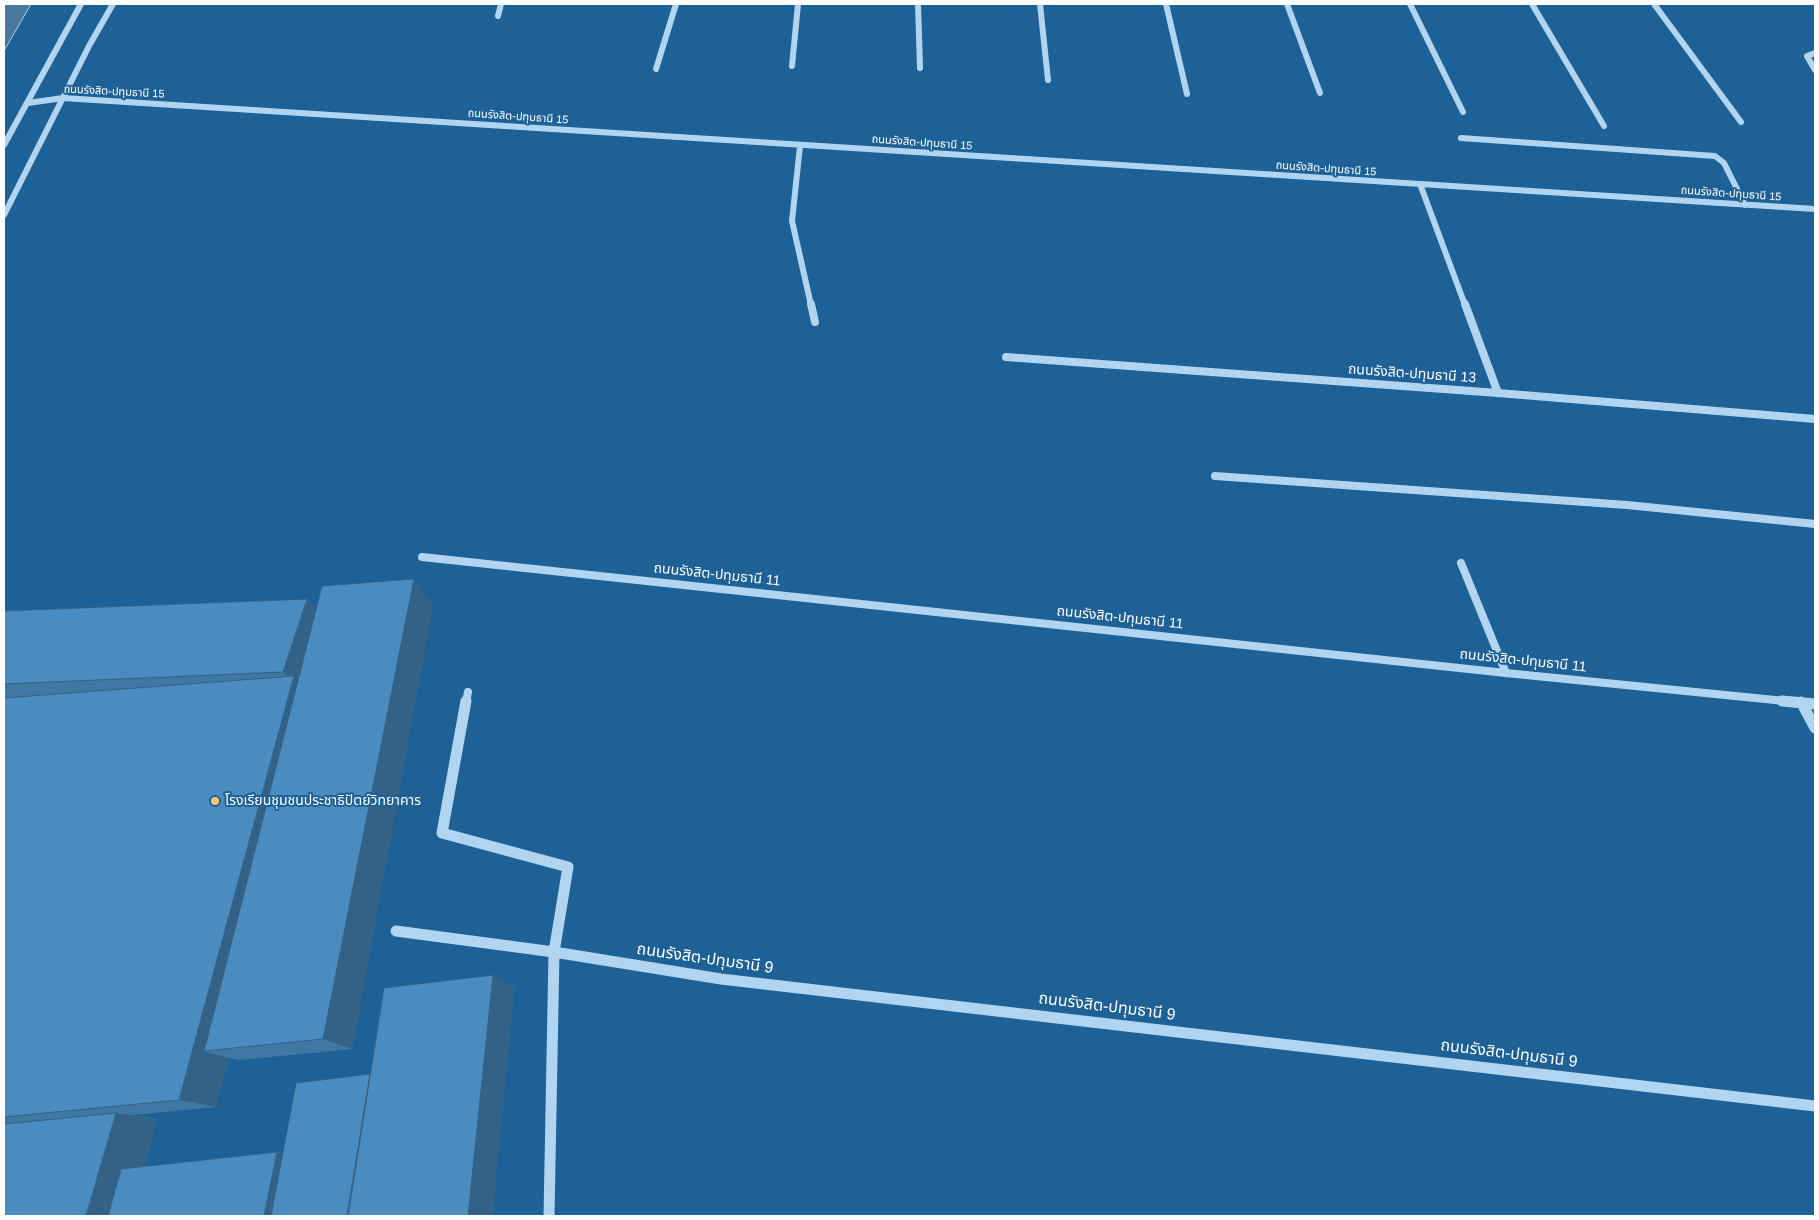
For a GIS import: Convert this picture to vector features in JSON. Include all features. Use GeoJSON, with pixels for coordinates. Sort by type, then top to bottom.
{"type":"FeatureCollection","features":[{"type":"Feature","properties":{"kind":"street"},"geometry":{"type":"LineString","coordinates":[[4,145],[81,4]]}},
{"type":"Feature","properties":{"kind":"street"},"geometry":{"type":"LineString","coordinates":[[4,215],[113,4]]}},
{"type":"Feature","properties":{"kind":"street"},"geometry":{"type":"LineString","coordinates":[[498,16],[501,4]]}},
{"type":"Feature","properties":{"kind":"street"},"geometry":{"type":"LineString","coordinates":[[656,69],[676,4]]}},
{"type":"Feature","properties":{"kind":"street"},"geometry":{"type":"LineString","coordinates":[[792,66],[798,4]]}},
{"type":"Feature","properties":{"kind":"street"},"geometry":{"type":"LineString","coordinates":[[918,4],[920,68]]}},
{"type":"Feature","properties":{"kind":"street"},"geometry":{"type":"LineString","coordinates":[[1040,4],[1048,80]]}},
{"type":"Feature","properties":{"kind":"street"},"geometry":{"type":"LineString","coordinates":[[1166,4],[1187,94]]}},
{"type":"Feature","properties":{"kind":"street"},"geometry":{"type":"LineString","coordinates":[[1287,4],[1320,93]]}},
{"type":"Feature","properties":{"kind":"street"},"geometry":{"type":"LineString","coordinates":[[1410,4],[1464,112]]}},
{"type":"Feature","properties":{"kind":"street"},"geometry":{"type":"LineString","coordinates":[[1532,4],[1604,126]]}},
{"type":"Feature","properties":{"kind":"street"},"geometry":{"type":"LineString","coordinates":[[1654,4],[1741,122]]}},
{"type":"Feature","properties":{"kind":"street"},"geometry":{"type":"LineString","coordinates":[[1815,53],[1807,56],[1815,70]]}},
{"type":"Feature","properties":{"kind":"street","name":"ถนนรังสิต-ปทุมธานี 15"},"geometry":{"type":"LineString","coordinates":[[28,103],[63,98],[1815,209]]}},
{"type":"Feature","properties":{"kind":"street"},"geometry":{"type":"LineString","coordinates":[[1461,138],[1715,156],[1724,163],[1745,205]]}},
{"type":"Feature","properties":{"kind":"street"},"geometry":{"type":"LineString","coordinates":[[800,146],[792,221],[815,322]]}},
{"type":"Feature","properties":{"kind":"street"},"geometry":{"type":"LineString","coordinates":[[1420,184],[1498,393]]}},
{"type":"Feature","properties":{"kind":"street","name":"ถนนรังสิต-ปทุมธานี 13"},"geometry":{"type":"LineString","coordinates":[[1006,357],[1498,393],[1815,419]]}},
{"type":"Feature","properties":{"kind":"street"},"geometry":{"type":"LineString","coordinates":[[1215,476],[1627,505],[1815,524]]}},
{"type":"Feature","properties":{"kind":"street","name":"ถนนรังสิต-ปทุมธานี 11"},"geometry":{"type":"LineString","coordinates":[[422,557],[1506,673],[1815,704]]}},
{"type":"Feature","properties":{"kind":"street"},"geometry":{"type":"LineString","coordinates":[[1461,562],[1506,673]]}},
{"type":"Feature","properties":{"kind":"street"},"geometry":{"type":"LineString","coordinates":[[468,692],[442,833],[568,867],[554,952],[549,1216]]}},
{"type":"Feature","properties":{"kind":"street"},"geometry":{"type":"LineString","coordinates":[[1801,702],[1815,728]]}},
{"type":"Feature","properties":{"kind":"street","name":"ถนนรังสิต-ปทุมธานี 9"},"geometry":{"type":"LineString","coordinates":[[396,931],[554,952],[721,979],[1815,1106]]}},
{"type":"Feature","properties":{"kind":"water"},"geometry":{"type":"Polygon","coordinates":[[[4,4],[31,4],[4,51],[4,4]]]}},
{"type":"Feature","properties":{"kind":"building"},"geometry":{"type":"Polygon","coordinates":[[[414,579],[323,1039],[204,1051],[322,586],[414,579]]]}},
{"type":"Feature","properties":{"kind":"building"},"geometry":{"type":"Polygon","coordinates":[[[307,599],[283,672],[4,684],[4,611],[307,599]]]}},
{"type":"Feature","properties":{"kind":"building"},"geometry":{"type":"Polygon","coordinates":[[[294,676],[179,1100],[4,1117],[4,698],[294,676]]]}},
{"type":"Feature","properties":{"kind":"building"},"geometry":{"type":"Polygon","coordinates":[[[493,975],[468,1216],[348,1216],[384,988],[493,975]]]}},
{"type":"Feature","properties":{"kind":"building"},"geometry":{"type":"Polygon","coordinates":[[[370,1074],[347,1216],[271,1216],[296,1083],[370,1074]]]}},
{"type":"Feature","properties":{"kind":"building"},"geometry":{"type":"Polygon","coordinates":[[[116,1113],[86,1216],[4,1216],[4,1124],[116,1113]]]}},
{"type":"Feature","properties":{"kind":"building"},"geometry":{"type":"Polygon","coordinates":[[[277,1152],[264,1216],[108,1216],[121,1169],[277,1152]]]}},
{"type":"Feature","properties":{"kind":"place","name":"โรงเรียนชุมชนประชาธิปัตย์วิทยาคาร"},"geometry":{"type":"Point","coordinates":[215,801]}}]}
